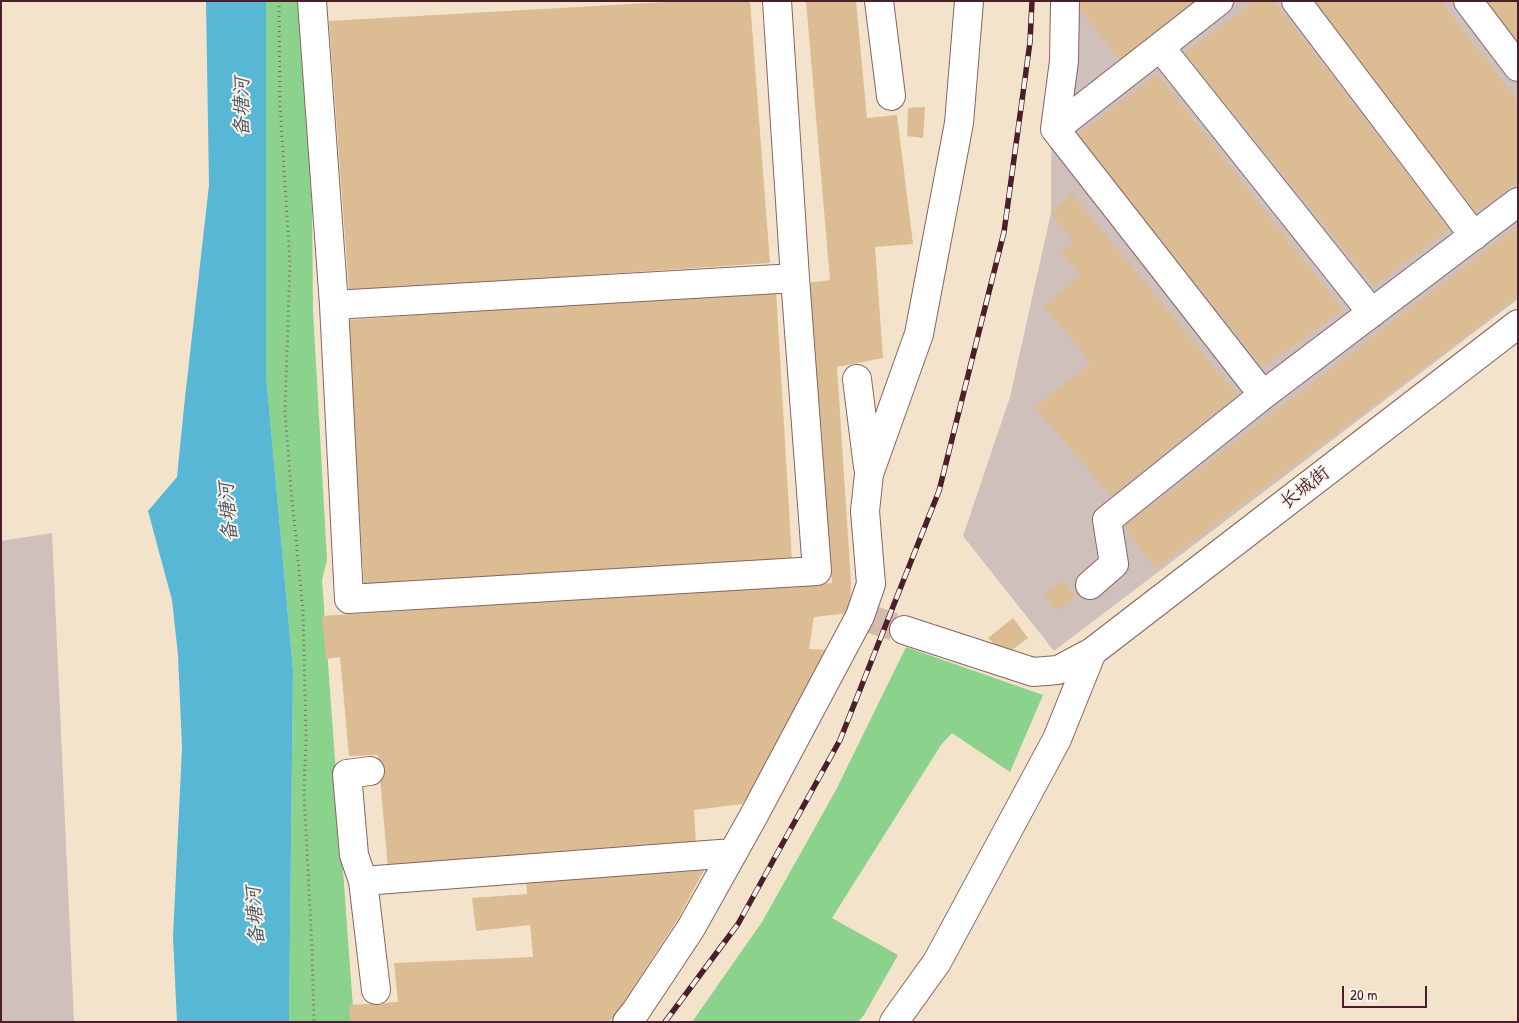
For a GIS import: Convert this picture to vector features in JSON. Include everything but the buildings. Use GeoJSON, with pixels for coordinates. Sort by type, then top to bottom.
{"type":"FeatureCollection","features":[{"type":"Feature","properties":{"kind":"street"},"geometry":{"type":"LineString","coordinates":[[320,2],[349,599],[817,571],[777,1]]}},
{"type":"Feature","properties":{"kind":"street"},"geometry":{"type":"LineString","coordinates":[[879,1],[891,96]]}},
{"type":"Feature","properties":{"kind":"street"},"geometry":{"type":"LineString","coordinates":[[869,474],[919,334],[959,123],[968,1]]}},
{"type":"Feature","properties":{"kind":"street"},"geometry":{"type":"LineString","coordinates":[[1065,1],[1064,61],[1055,129],[1263,395]]}},
{"type":"Feature","properties":{"kind":"street"},"geometry":{"type":"LineString","coordinates":[[1055,129],[1219,1]]}},
{"type":"Feature","properties":{"kind":"street"},"geometry":{"type":"LineString","coordinates":[[1296,1],[1474,236]]}},
{"type":"Feature","properties":{"kind":"street"},"geometry":{"type":"LineString","coordinates":[[1468,1],[1518,68]]}},
{"type":"Feature","properties":{"kind":"street"},"geometry":{"type":"LineString","coordinates":[[1160,47],[1372,313]]}},
{"type":"Feature","properties":{"kind":"street"},"geometry":{"type":"LineString","coordinates":[[1090,585],[1114,564],[1107,520],[1263,395],[1518,202]]}},
{"type":"Feature","properties":{"kind":"street"},"geometry":{"type":"LineString","coordinates":[[334,305],[795,278]]}},
{"type":"Feature","properties":{"kind":"street","name":"长城街"},"geometry":{"type":"LineString","coordinates":[[904,630],[1033,672],[1058,670],[1092,652],[1518,324]]}},
{"type":"Feature","properties":{"kind":"street"},"geometry":{"type":"LineString","coordinates":[[627,1022],[691,928],[864,617],[871,584],[865,511],[869,474],[857,380]]}},
{"type":"Feature","properties":{"kind":"street"},"geometry":{"type":"LineString","coordinates":[[894,1022],[936,962],[1057,739],[1092,652]]}},
{"type":"Feature","properties":{"kind":"street"},"geometry":{"type":"LineString","coordinates":[[370,771],[347,774],[354,855],[363,881],[376,990]]}},
{"type":"Feature","properties":{"kind":"street"},"geometry":{"type":"LineString","coordinates":[[363,881],[733,853]]}},
{"type":"Feature","properties":{"kind":"path"},"geometry":{"type":"LineString","coordinates":[[280,1],[280,106],[290,263],[285,410],[303,611],[306,738],[304,793],[312,939],[314,1022]]}},
{"type":"Feature","properties":{"kind":"shaded area"},"geometry":{"type":"Polygon","coordinates":[[[1054,1],[1518,1],[1518,299],[1054,651],[963,536],[1010,397],[1051,213],[1052,32],[1054,1]]]}},
{"type":"Feature","properties":{"kind":"shaded area"},"geometry":{"type":"Polygon","coordinates":[[[52,533],[74,1022],[1,1022],[1,541],[52,533]]]}},
{"type":"Feature","properties":{"kind":"green space"},"geometry":{"type":"Polygon","coordinates":[[[266,1],[299,1],[312,208],[313,310],[327,560],[322,580],[354,1022],[289,1022],[293,670],[266,375],[266,1]]]}},
{"type":"Feature","properties":{"kind":"green space"},"geometry":{"type":"Polygon","coordinates":[[[906,647],[1043,695],[1010,772],[952,733],[941,745],[832,918],[898,955],[864,1015],[858,1022],[692,1022],[762,922],[836,790],[906,647]]]}},
{"type":"Feature","properties":{"kind":"water","name":"备塘河"},"geometry":{"type":"Polygon","coordinates":[[[206,1],[266,1],[266,375],[293,670],[289,1022],[177,1022],[173,937],[182,748],[178,655],[172,600],[148,511],[177,477],[209,185],[206,1]]]}},
{"type":"Feature","properties":{"kind":"tunnel"},"geometry":{"type":"LineString","coordinates":[[867,618],[904,630]]}},
{"type":"Feature","properties":{"kind":"railway"},"geometry":{"type":"LineString","coordinates":[[665,1022],[738,924],[840,740],[939,491],[1004,232],[1030,42],[1032,1]]}}]}
